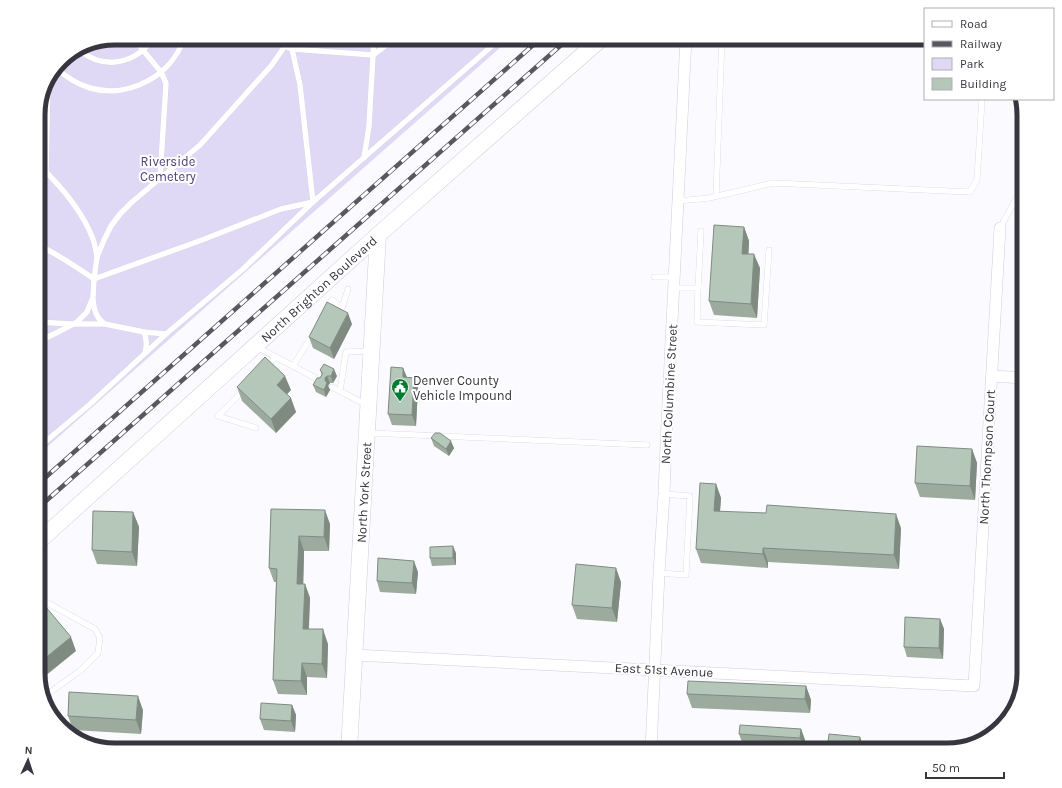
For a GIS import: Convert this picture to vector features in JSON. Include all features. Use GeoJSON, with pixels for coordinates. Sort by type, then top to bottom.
{"type":"FeatureCollection","features":[{"type":"Feature","properties":{"kind":"main road","name":"North Brighton Boulevard"},"geometry":{"type":"LineString","coordinates":[[45,536],[378,235],[594,45]]}},
{"type":"Feature","properties":{"kind":"main road","name":"North York Street"},"geometry":{"type":"LineString","coordinates":[[349,743],[378,235]]}},
{"type":"Feature","properties":{"kind":"street","name":"North Columbine Street"},"geometry":{"type":"LineString","coordinates":[[651,743],[686,45]]}},
{"type":"Feature","properties":{"kind":"street","name":"North Thompson Court"},"geometry":{"type":"LineString","coordinates":[[974,686],[1000,228]]}},
{"type":"Feature","properties":{"kind":"street"},"geometry":{"type":"LineString","coordinates":[[992,376],[1017,378]]}},
{"type":"Feature","properties":{"kind":"street","name":"East 51st Avenue"},"geometry":{"type":"LineString","coordinates":[[354,654],[974,686]]}},
{"type":"Feature","properties":{"kind":"lane"},"geometry":{"type":"LineString","coordinates":[[139,45],[161,72],[166,83],[160,178]]}},
{"type":"Feature","properties":{"kind":"lane"},"geometry":{"type":"LineString","coordinates":[[83,53],[94,59],[108,62],[123,61],[137,55],[147,45]]}},
{"type":"Feature","properties":{"kind":"lane"},"geometry":{"type":"LineString","coordinates":[[60,72],[77,83],[91,88],[106,91],[135,87],[149,81],[161,72],[170,63],[181,45]]}},
{"type":"Feature","properties":{"kind":"lane"},"geometry":{"type":"LineString","coordinates":[[364,158],[369,126],[374,45]]}},
{"type":"Feature","properties":{"kind":"lane"},"geometry":{"type":"LineString","coordinates":[[105,324],[100,321],[94,311],[94,279],[97,257],[111,226],[132,202],[200,145],[271,66],[285,46],[292,49],[373,55],[387,45]]}},
{"type":"Feature","properties":{"kind":"lane"},"geometry":{"type":"LineString","coordinates":[[45,442],[89,405],[166,334],[243,269],[313,202],[493,45]]}},
{"type":"Feature","properties":{"kind":"lane"},"geometry":{"type":"LineString","coordinates":[[716,196],[722,45]]}},
{"type":"Feature","properties":{"kind":"lane"},"geometry":{"type":"LineString","coordinates":[[292,49],[300,85],[313,202]]}},
{"type":"Feature","properties":{"kind":"lane"},"geometry":{"type":"LineString","coordinates":[[48,96],[46,172],[66,194],[87,225],[93,240],[97,257]]}},
{"type":"Feature","properties":{"kind":"lane"},"geometry":{"type":"LineString","coordinates":[[678,202],[709,198],[772,183],[970,192],[977,180],[982,100]]}},
{"type":"Feature","properties":{"kind":"lane"},"geometry":{"type":"LineString","coordinates":[[1000,228],[1017,197]]}},
{"type":"Feature","properties":{"kind":"lane"},"geometry":{"type":"LineString","coordinates":[[94,279],[202,240],[281,209],[313,202]]}},
{"type":"Feature","properties":{"kind":"lane"},"geometry":{"type":"LineString","coordinates":[[701,231],[697,322],[764,325],[769,250]]}},
{"type":"Feature","properties":{"kind":"lane"},"geometry":{"type":"LineString","coordinates":[[45,249],[94,279]]}},
{"type":"Feature","properties":{"kind":"lane"},"geometry":{"type":"LineString","coordinates":[[654,277],[698,288]]}},
{"type":"Feature","properties":{"kind":"lane"},"geometry":{"type":"LineString","coordinates":[[325,314],[332,300],[342,308],[348,289]]}},
{"type":"Feature","properties":{"kind":"lane"},"geometry":{"type":"LineString","coordinates":[[45,338],[77,322],[87,312],[93,297]]}},
{"type":"Feature","properties":{"kind":"lane"},"geometry":{"type":"LineString","coordinates":[[45,322],[105,324],[144,332],[166,334]]}},
{"type":"Feature","properties":{"kind":"lane"},"geometry":{"type":"LineString","coordinates":[[293,366],[317,327]]}},
{"type":"Feature","properties":{"kind":"lane"},"geometry":{"type":"LineString","coordinates":[[144,332],[146,338],[144,354]]}},
{"type":"Feature","properties":{"kind":"lane"},"geometry":{"type":"LineString","coordinates":[[255,346],[321,381]]}},
{"type":"Feature","properties":{"kind":"lane"},"geometry":{"type":"LineString","coordinates":[[340,391],[346,352],[372,351]]}},
{"type":"Feature","properties":{"kind":"lane"},"geometry":{"type":"LineString","coordinates":[[260,373],[276,357]]}},
{"type":"Feature","properties":{"kind":"lane"},"geometry":{"type":"LineString","coordinates":[[250,384],[218,416],[256,428]]}},
{"type":"Feature","properties":{"kind":"lane"},"geometry":{"type":"LineString","coordinates":[[332,387],[368,406]]}},
{"type":"Feature","properties":{"kind":"lane"},"geometry":{"type":"LineString","coordinates":[[367,433],[647,445]]}},
{"type":"Feature","properties":{"kind":"lane"},"geometry":{"type":"LineString","coordinates":[[659,573],[686,575],[690,496],[664,494]]}},
{"type":"Feature","properties":{"kind":"lane"},"geometry":{"type":"LineString","coordinates":[[45,602],[95,629],[100,638],[98,653],[81,670],[49,693]]}},
{"type":"Feature","properties":{"kind":"green space","name":"Riverside Cemetery"},"geometry":{"type":"Polygon","coordinates":[[[115,45],[503,45],[45,449],[45,110],[50,88],[65,65],[88,50],[101,46],[115,45]]]}},
{"type":"Feature","properties":{"kind":"building"},"geometry":{"type":"Polygon","coordinates":[[[714,225],[744,227],[742,254],[754,254],[751,304],[709,301],[714,225]]]}},
{"type":"Feature","properties":{"kind":"building"},"geometry":{"type":"Polygon","coordinates":[[[327,302],[348,313],[330,348],[309,337],[327,302]]]}},
{"type":"Feature","properties":{"kind":"building"},"geometry":{"type":"Polygon","coordinates":[[[265,357],[285,376],[277,385],[291,398],[271,419],[237,387],[265,357]]]}},
{"type":"Feature","properties":{"kind":"building"},"geometry":{"type":"Polygon","coordinates":[[[324,364],[334,369],[331,376],[327,376],[325,378],[327,383],[324,390],[313,385],[317,378],[320,378],[322,375],[320,370],[324,364]]]}},
{"type":"Feature","properties":{"kind":"building"},"geometry":{"type":"Polygon","coordinates":[[[391,367],[403,368],[403,377],[414,378],[412,415],[388,414],[391,367]]]}},
{"type":"Feature","properties":{"kind":"building"},"geometry":{"type":"Polygon","coordinates":[[[435,433],[440,433],[451,441],[446,449],[431,438],[435,433]]]}},
{"type":"Feature","properties":{"kind":"building"},"geometry":{"type":"Polygon","coordinates":[[[917,446],[972,449],[970,486],[915,483],[917,446]]]}},
{"type":"Feature","properties":{"kind":"building"},"geometry":{"type":"Polygon","coordinates":[[[700,483],[716,484],[714,511],[766,513],[767,505],[896,514],[894,555],[763,548],[763,554],[696,549],[700,483]]]}},
{"type":"Feature","properties":{"kind":"building"},"geometry":{"type":"Polygon","coordinates":[[[271,509],[325,510],[324,537],[299,536],[297,584],[305,584],[303,629],[323,629],[322,664],[302,663],[301,681],[273,680],[277,569],[269,568],[271,509]]]}},
{"type":"Feature","properties":{"kind":"building"},"geometry":{"type":"Polygon","coordinates":[[[93,511],[133,512],[132,552],[92,550],[93,511]]]}},
{"type":"Feature","properties":{"kind":"building"},"geometry":{"type":"Polygon","coordinates":[[[453,546],[453,558],[430,558],[430,547],[453,546]]]}},
{"type":"Feature","properties":{"kind":"building"},"geometry":{"type":"Polygon","coordinates":[[[378,558],[414,561],[412,583],[377,581],[378,558]]]}},
{"type":"Feature","properties":{"kind":"building"},"geometry":{"type":"Polygon","coordinates":[[[576,564],[616,568],[612,608],[572,605],[576,564]]]}},
{"type":"Feature","properties":{"kind":"building"},"geometry":{"type":"Polygon","coordinates":[[[45,606],[71,637],[45,658],[45,606]]]}},
{"type":"Feature","properties":{"kind":"building"},"geometry":{"type":"Polygon","coordinates":[[[905,617],[940,619],[939,648],[904,647],[905,617]]]}},
{"type":"Feature","properties":{"kind":"building"},"geometry":{"type":"Polygon","coordinates":[[[688,681],[806,686],[805,699],[687,694],[688,681]]]}},
{"type":"Feature","properties":{"kind":"building"},"geometry":{"type":"Polygon","coordinates":[[[69,692],[138,696],[136,720],[68,716],[69,692]]]}},
{"type":"Feature","properties":{"kind":"building"},"geometry":{"type":"Polygon","coordinates":[[[261,703],[292,705],[291,721],[260,719],[261,703]]]}},
{"type":"Feature","properties":{"kind":"building"},"geometry":{"type":"Polygon","coordinates":[[[740,725],[801,729],[800,738],[739,734],[740,725]]]}},
{"type":"Feature","properties":{"kind":"building"},"geometry":{"type":"Polygon","coordinates":[[[829,734],[860,737],[859,743],[828,742],[829,734]]]}},
{"type":"Feature","properties":{"kind":"railway"},"geometry":{"type":"LineString","coordinates":[[45,478],[533,45]]}},
{"type":"Feature","properties":{"kind":"railway"},"geometry":{"type":"LineString","coordinates":[[45,502],[561,45]]}},
{"type":"Feature","properties":{"kind":"place","name":"Denver County Vehicle Impound"},"geometry":{"type":"Point","coordinates":[400,402]}}]}
